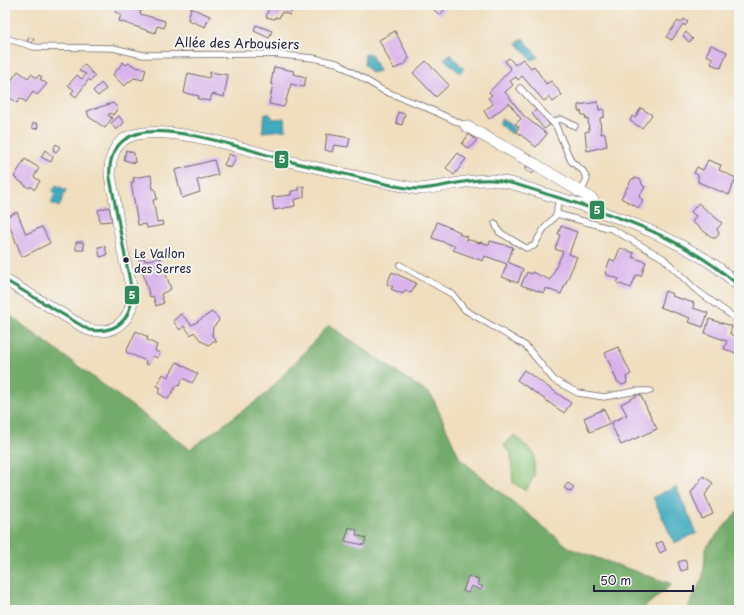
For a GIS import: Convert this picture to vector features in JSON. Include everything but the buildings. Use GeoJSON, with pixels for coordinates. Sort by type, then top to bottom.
{"type":"FeatureCollection","features":[{"type":"Feature","properties":{"kind":"street","name":"Allée des Arbousiers"},"geometry":{"type":"LineString","coordinates":[[466,126],[535,164],[581,192],[592,199],[597,209]]}},
{"type":"Feature","properties":{"kind":"street"},"geometry":{"type":"LineString","coordinates":[[5,280],[88,330],[103,332],[115,328],[126,319],[132,307],[132,288],[125,259],[110,169],[113,152],[122,141],[133,135],[144,133],[206,138],[290,161],[418,189],[439,188],[473,181],[491,180],[508,183],[597,209],[670,240],[714,265],[739,286]]}},
{"type":"Feature","properties":{"kind":"lane","name":"Allée des Arbousiers"},"geometry":{"type":"LineString","coordinates":[[5,38],[34,47],[113,48],[143,55],[271,54],[313,58],[337,63],[384,91],[423,106],[466,126]]}},
{"type":"Feature","properties":{"kind":"lane"},"geometry":{"type":"LineString","coordinates":[[520,88],[553,122],[571,161],[583,171],[587,179],[581,192]]}},
{"type":"Feature","properties":{"kind":"lane"},"geometry":{"type":"LineString","coordinates":[[553,122],[561,119],[575,126]]}},
{"type":"Feature","properties":{"kind":"lane"},"geometry":{"type":"LineString","coordinates":[[495,223],[499,232],[526,248],[534,246],[543,230],[557,214],[557,207],[560,198]]}},
{"type":"Feature","properties":{"kind":"lane"},"geometry":{"type":"LineString","coordinates":[[557,214],[612,229],[663,258],[695,289],[739,321]]}},
{"type":"Feature","properties":{"kind":"lane"},"geometry":{"type":"LineString","coordinates":[[400,265],[452,294],[465,310],[526,346],[554,380],[572,390],[590,396],[604,397],[636,391],[650,391]]}},
{"type":"Feature","properties":{"kind":"green space"},"geometry":{"type":"Polygon","coordinates":[[[5,312],[190,449],[266,394],[329,325],[432,396],[460,459],[571,549],[672,584],[641,610],[5,610],[5,312]]]}},
{"type":"Feature","properties":{"kind":"green space"},"geometry":{"type":"Polygon","coordinates":[[[514,435],[534,453],[534,475],[526,491],[513,483],[511,454],[504,446],[514,435]]]}},
{"type":"Feature","properties":{"kind":"green space"},"geometry":{"type":"Polygon","coordinates":[[[737,512],[739,518],[739,610],[687,610],[703,576],[706,547],[737,512]]]}},
{"type":"Feature","properties":{"kind":"water"},"geometry":{"type":"Polygon","coordinates":[[[523,38],[538,57],[531,60],[517,43],[523,38]]]}},
{"type":"Feature","properties":{"kind":"water"},"geometry":{"type":"Polygon","coordinates":[[[365,54],[371,54],[379,71],[371,73],[364,64],[365,54]]]}},
{"type":"Feature","properties":{"kind":"water"},"geometry":{"type":"Polygon","coordinates":[[[450,54],[464,69],[460,73],[444,59],[450,54]]]}},
{"type":"Feature","properties":{"kind":"water"},"geometry":{"type":"Polygon","coordinates":[[[265,114],[270,114],[273,119],[285,118],[286,130],[262,132],[265,114]]]}},
{"type":"Feature","properties":{"kind":"water"},"geometry":{"type":"Polygon","coordinates":[[[502,118],[514,128],[512,134],[499,124],[502,118]]]}},
{"type":"Feature","properties":{"kind":"water"},"geometry":{"type":"Polygon","coordinates":[[[56,185],[66,190],[59,207],[51,203],[55,194],[53,191],[56,185]]]}},
{"type":"Feature","properties":{"kind":"water"},"geometry":{"type":"Polygon","coordinates":[[[676,487],[697,533],[674,543],[653,497],[676,487]]]}},
{"type":"Feature","properties":{"kind":"transit line","name":"5"},"geometry":{"type":"LineString","coordinates":[[5,280],[89,330],[107,330],[121,323],[129,310],[132,292],[110,178],[110,164],[118,145],[129,137],[136,134],[152,132],[171,132],[214,140],[292,162],[405,188],[421,189],[475,180],[493,180],[516,184],[603,212],[651,231],[675,242],[697,255],[719,269],[739,286]]}},
{"type":"Feature","properties":{"kind":"place","name":"Le Vallon des Serres"},"geometry":{"type":"Point","coordinates":[126,260]}}]}
